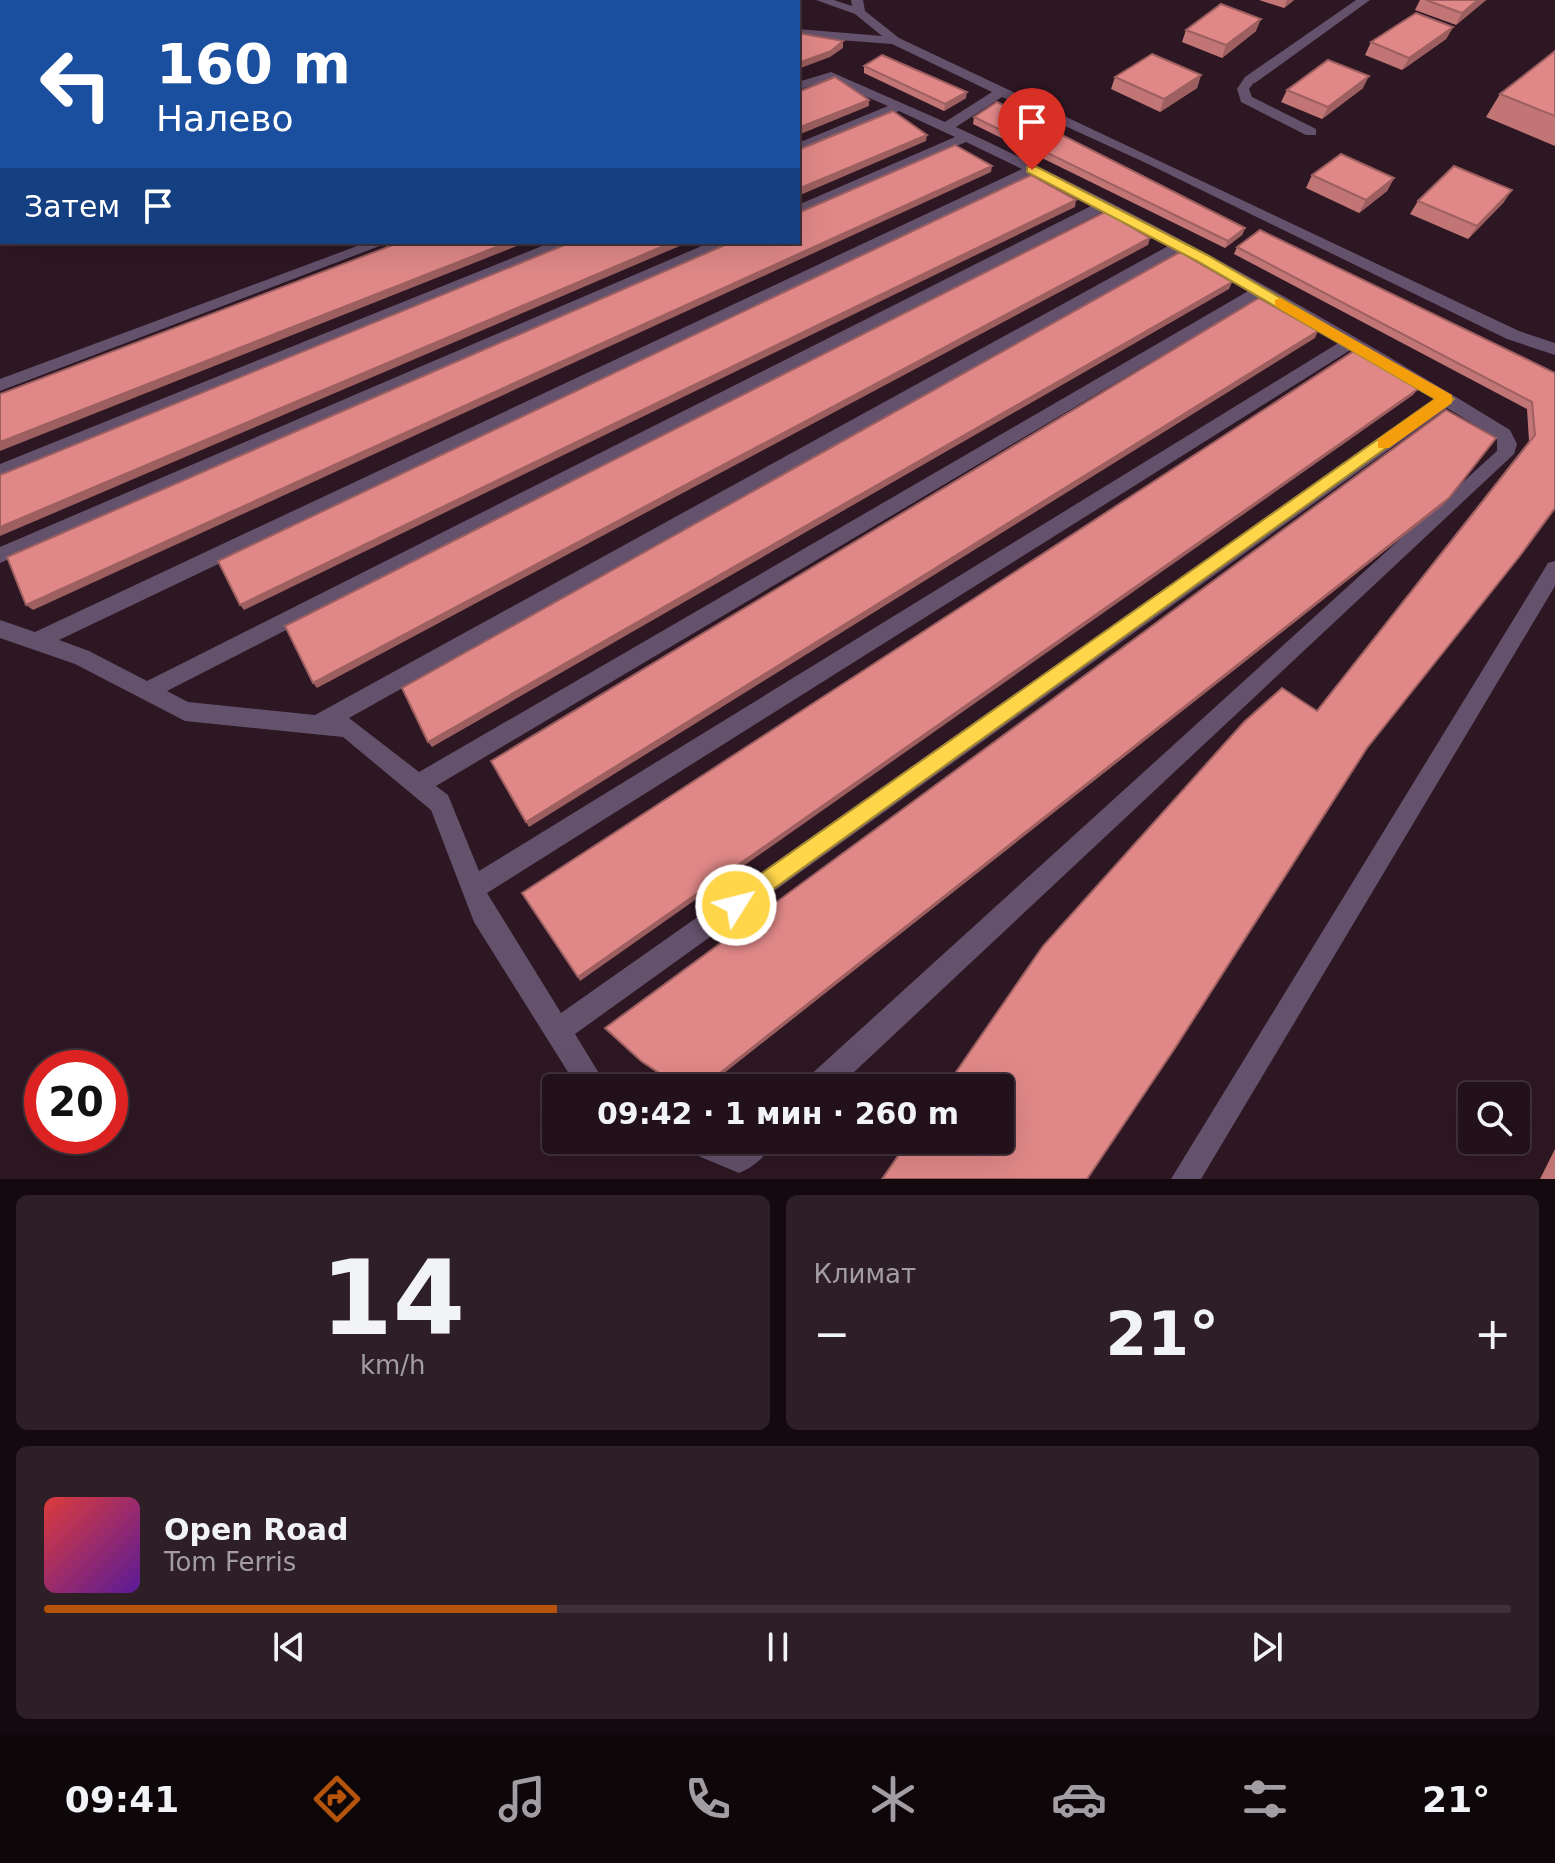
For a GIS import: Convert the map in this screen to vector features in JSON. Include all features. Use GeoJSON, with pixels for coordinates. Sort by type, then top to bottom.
{"type":"FeatureCollection","features":[{"type":"Feature","properties":{"kind":"street"},"geometry":{"type":"LineString","coordinates":[[822,0],[858,6],[895,41],[1151,160],[1513,335],[1555,349]]}},
{"type":"Feature","properties":{"kind":"street"},"geometry":{"type":"LineString","coordinates":[[1311,132],[1246,99],[1243,89],[1250,80],[1364,0]]}},
{"type":"Feature","properties":{"kind":"street"},"geometry":{"type":"LineString","coordinates":[[800,33],[895,41]]}},
{"type":"Feature","properties":{"kind":"street"},"geometry":{"type":"LineString","coordinates":[[800,85],[827,75],[968,136],[1180,246],[1259,291],[1447,399],[1504,435],[1508,444],[1505,454],[832,1074]]}},
{"type":"Feature","properties":{"kind":"street"},"geometry":{"type":"LineString","coordinates":[[948,126],[1001,92]]}},
{"type":"Feature","properties":{"kind":"street"},"geometry":{"type":"LineString","coordinates":[[800,147],[901,106]]}},
{"type":"Feature","properties":{"kind":"street"},"geometry":{"type":"LineString","coordinates":[[800,209],[968,136]]}},
{"type":"Feature","properties":{"kind":"street"},"geometry":{"type":"LineString","coordinates":[[37,641],[1032,170]]}},
{"type":"Feature","properties":{"kind":"street"},"geometry":{"type":"LineString","coordinates":[[147,691],[1102,206]]}},
{"type":"Feature","properties":{"kind":"street"},"geometry":{"type":"LineString","coordinates":[[0,385],[377,244]]}},
{"type":"Feature","properties":{"kind":"street"},"geometry":{"type":"LineString","coordinates":[[0,471],[561,244]]}},
{"type":"Feature","properties":{"kind":"street"},"geometry":{"type":"LineString","coordinates":[[0,555],[719,244]]}},
{"type":"Feature","properties":{"kind":"street"},"geometry":{"type":"LineString","coordinates":[[317,725],[1180,246]]}},
{"type":"Feature","properties":{"kind":"street"},"geometry":{"type":"LineString","coordinates":[[417,785],[1259,291]]}},
{"type":"Feature","properties":{"kind":"street"},"geometry":{"type":"LineString","coordinates":[[473,888],[1350,343]]}},
{"type":"Feature","properties":{"kind":"street"},"geometry":{"type":"LineString","coordinates":[[558,1031],[1447,399]]}},
{"type":"Feature","properties":{"kind":"street"},"geometry":{"type":"LineString","coordinates":[[1185,1179],[1555,569]]}},
{"type":"Feature","properties":{"kind":"street"},"geometry":{"type":"LineString","coordinates":[[0,629],[82,657],[185,711],[348,728],[440,803],[483,913],[585,1074]]}},
{"type":"Feature","properties":{"kind":"street"},"geometry":{"type":"LineString","coordinates":[[727,1154],[739,1159],[745,1154]]}},
{"type":"Feature","properties":{"kind":"building"},"geometry":{"type":"Polygon","coordinates":[[[1426,0],[1478,0],[1462,13],[1426,0]]]}},
{"type":"Feature","properties":{"kind":"building"},"geometry":{"type":"Polygon","coordinates":[[[1221,4],[1261,19],[1226,45],[1186,30],[1221,4]]]}},
{"type":"Feature","properties":{"kind":"building"},"geometry":{"type":"Polygon","coordinates":[[[1416,13],[1453,27],[1409,58],[1371,42],[1416,13]]]}},
{"type":"Feature","properties":{"kind":"building"},"geometry":{"type":"Polygon","coordinates":[[[800,33],[843,41],[831,51],[800,62],[800,33]]]}},
{"type":"Feature","properties":{"kind":"building"},"geometry":{"type":"Polygon","coordinates":[[[1555,51],[1555,116],[1500,94],[1555,51]]]}},
{"type":"Feature","properties":{"kind":"building"},"geometry":{"type":"Polygon","coordinates":[[[1152,54],[1201,75],[1164,99],[1115,77],[1152,54]]]}},
{"type":"Feature","properties":{"kind":"building"},"geometry":{"type":"Polygon","coordinates":[[[882,55],[967,92],[945,104],[864,66],[882,55]]]}},
{"type":"Feature","properties":{"kind":"building"},"geometry":{"type":"Polygon","coordinates":[[[1328,60],[1369,76],[1328,107],[1287,90],[1328,60]]]}},
{"type":"Feature","properties":{"kind":"building"},"geometry":{"type":"Polygon","coordinates":[[[835,77],[869,100],[800,127],[800,91],[835,77]]]}},
{"type":"Feature","properties":{"kind":"building"},"geometry":{"type":"Polygon","coordinates":[[[997,102],[1245,228],[1228,241],[974,117],[997,102]]]}},
{"type":"Feature","properties":{"kind":"building"},"geometry":{"type":"Polygon","coordinates":[[[893,111],[927,135],[800,188],[800,149],[893,111]]]}},
{"type":"Feature","properties":{"kind":"building"},"geometry":{"type":"Polygon","coordinates":[[[955,145],[992,166],[26,605],[7,557],[727,244],[800,244],[800,212],[955,145]]]}},
{"type":"Feature","properties":{"kind":"building"},"geometry":{"type":"Polygon","coordinates":[[[1341,154],[1394,178],[1366,200],[1312,175],[1341,154]]]}},
{"type":"Feature","properties":{"kind":"building"},"geometry":{"type":"Polygon","coordinates":[[[1454,166],[1512,190],[1477,226],[1418,201],[1454,166]]]}},
{"type":"Feature","properties":{"kind":"building"},"geometry":{"type":"Polygon","coordinates":[[[1031,175],[1076,200],[240,605],[218,561],[1031,175]]]}},
{"type":"Feature","properties":{"kind":"building"},"geometry":{"type":"Polygon","coordinates":[[[1105,212],[1150,238],[313,683],[285,626],[1105,212]]]}},
{"type":"Feature","properties":{"kind":"building"},"geometry":{"type":"Polygon","coordinates":[[[1260,230],[1555,373],[1555,508],[1367,748],[1175,1048],[1087,1179],[882,1179],[899,1154],[1014,1154],[1014,1074],[955,1074],[1043,946],[1244,722],[1282,688],[1317,711],[1535,435],[1532,402],[1237,247],[1260,230]]]}},
{"type":"Feature","properties":{"kind":"building"},"geometry":{"type":"Polygon","coordinates":[[[396,244],[504,244],[0,442],[0,394],[396,244]]]}},
{"type":"Feature","properties":{"kind":"building"},"geometry":{"type":"Polygon","coordinates":[[[567,244],[668,244],[0,527],[0,475],[567,244]]]}},
{"type":"Feature","properties":{"kind":"building"},"geometry":{"type":"Polygon","coordinates":[[[1180,252],[1232,282],[428,742],[402,688],[1180,252]]]}},
{"type":"Feature","properties":{"kind":"building"},"geometry":{"type":"Polygon","coordinates":[[[1259,298],[1318,331],[526,822],[491,761],[1259,298]]]}},
{"type":"Feature","properties":{"kind":"building"},"geometry":{"type":"Polygon","coordinates":[[[1354,351],[1418,389],[578,977],[522,893],[1354,351]]]}},
{"type":"Feature","properties":{"kind":"building"},"geometry":{"type":"Polygon","coordinates":[[[1446,410],[1496,438],[1449,498],[719,1074],[661,1074],[641,1061],[605,1028],[1446,410]]]}},
{"type":"Feature","properties":{"kind":"slow traffic"},"geometry":{"type":"LineString","coordinates":[[1280,303],[1447,399],[1383,444]]}},
{"type":"Feature","properties":{"kind":"route"},"geometry":{"type":"LineString","coordinates":[[736,905],[1447,399],[1202,258],[1032,170]]}}]}
